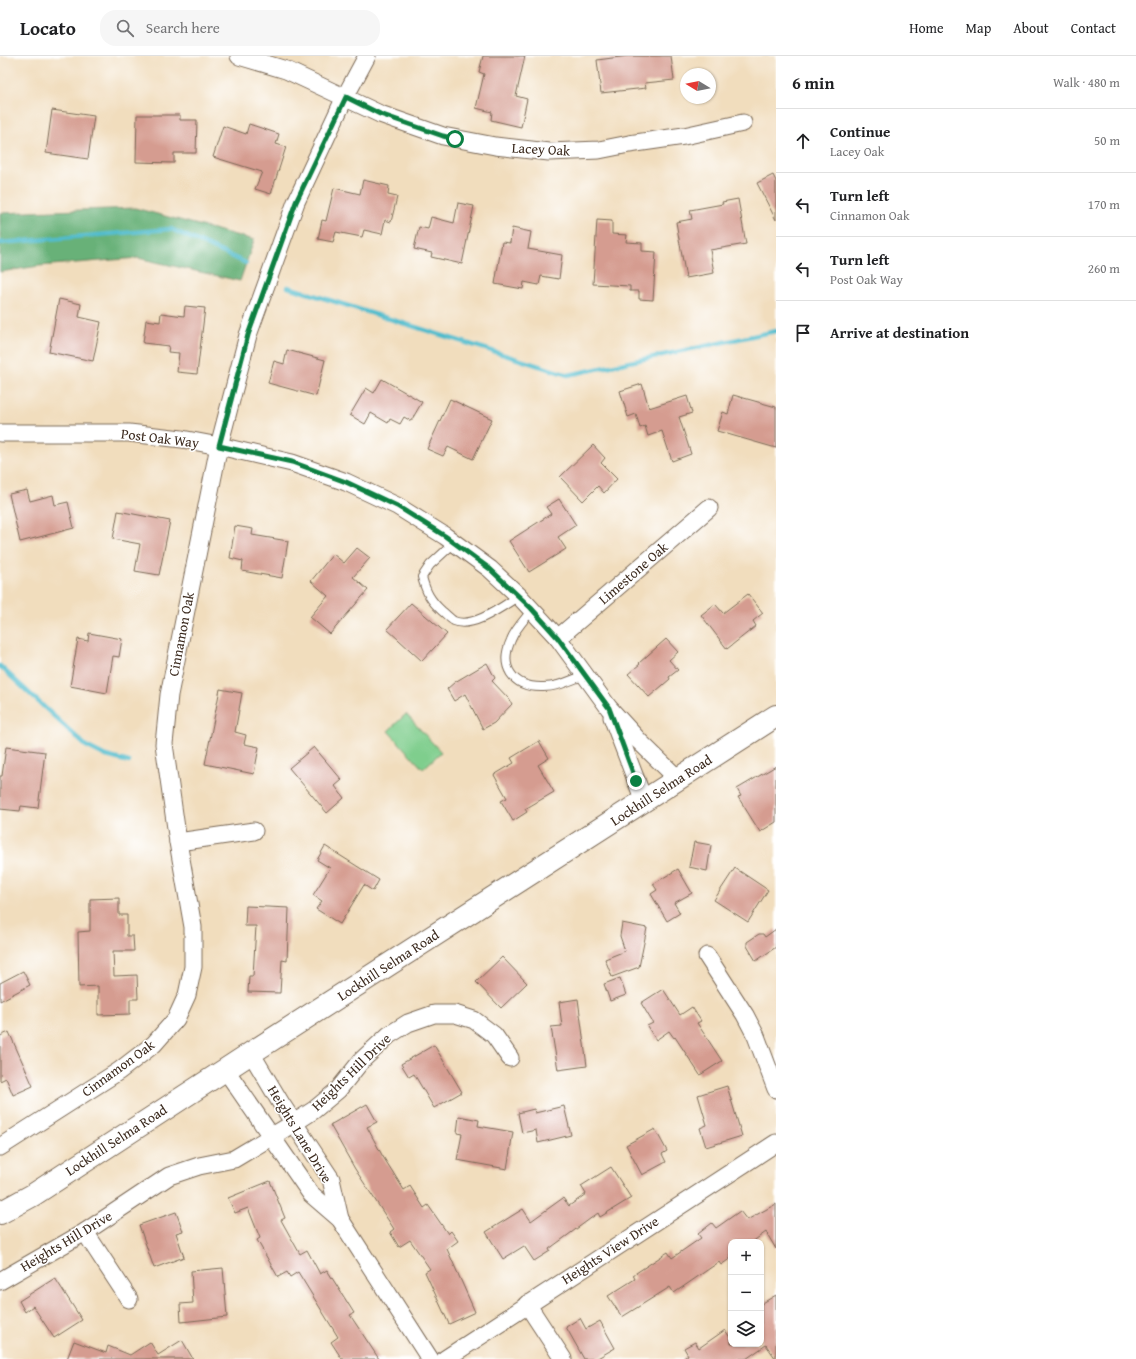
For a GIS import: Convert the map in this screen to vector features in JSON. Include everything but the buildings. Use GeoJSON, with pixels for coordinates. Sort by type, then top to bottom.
{"type":"FeatureCollection","features":[{"type":"Feature","properties":{"kind":"main road","name":"Lockhill Selma Road"},"geometry":{"type":"LineString","coordinates":[[0,1213],[33,1195],[251,1052],[776,716]]}},
{"type":"Feature","properties":{"kind":"street","name":"Lacey Oak"},"geometry":{"type":"LineString","coordinates":[[239,56],[286,70],[380,114],[443,136],[495,146],[549,152],[599,150],[684,136],[743,123]]}},
{"type":"Feature","properties":{"kind":"street","name":"Cinnamon Oak"},"geometry":{"type":"LineString","coordinates":[[0,1147],[119,1071],[154,1044],[176,1019],[187,995],[193,967],[193,927],[178,842],[164,744],[168,695],[219,446],[248,335],[296,202],[367,56]]}},
{"type":"Feature","properties":{"kind":"street","name":"Post Oak Way"},"geometry":{"type":"LineString","coordinates":[[0,433],[129,433],[182,439],[292,462],[346,482],[397,506],[454,543],[490,569],[519,596],[558,638],[609,708],[639,741],[678,779]]}},
{"type":"Feature","properties":{"kind":"street","name":"Limestone Oak"},"geometry":{"type":"LineString","coordinates":[[558,638],[709,508]]}},
{"type":"Feature","properties":{"kind":"street","name":"Post Oak Way"},"geometry":{"type":"LineString","coordinates":[[609,708],[644,801]]}},
{"type":"Feature","properties":{"kind":"street"},"geometry":{"type":"LineString","coordinates":[[178,842],[254,831]]}},
{"type":"Feature","properties":{"kind":"street"},"geometry":{"type":"LineString","coordinates":[[707,956],[745,1015],[756,1036],[776,1089]]}},
{"type":"Feature","properties":{"kind":"street","name":"Heights Hill Drive"},"geometry":{"type":"LineString","coordinates":[[0,1281],[85,1232],[169,1176],[199,1166],[234,1159],[272,1137],[314,1110],[338,1090],[362,1060],[389,1035],[408,1023],[434,1014],[455,1014],[474,1020],[494,1035],[510,1058]]}},
{"type":"Feature","properties":{"kind":"street","name":"Heights Lane Drive"},"geometry":{"type":"LineString","coordinates":[[251,1052],[294,1123],[331,1179],[340,1219]]}},
{"type":"Feature","properties":{"kind":"street","name":"Heights Lane Drive"},"geometry":{"type":"LineString","coordinates":[[225,1069],[311,1194],[340,1219],[430,1359]]}},
{"type":"Feature","properties":{"kind":"street","name":"Heights View Drive"},"geometry":{"type":"LineString","coordinates":[[445,1359],[527,1304],[776,1143]]}},
{"type":"Feature","properties":{"kind":"street"},"geometry":{"type":"LineString","coordinates":[[85,1232],[129,1299]]}},
{"type":"Feature","properties":{"kind":"street"},"geometry":{"type":"LineString","coordinates":[[527,1304],[563,1359]]}},
{"type":"Feature","properties":{"kind":"lane"},"geometry":{"type":"LineString","coordinates":[[454,543],[430,565],[422,577],[426,592],[436,605],[454,621],[468,622],[480,619],[519,596]]}},
{"type":"Feature","properties":{"kind":"lane"},"geometry":{"type":"LineString","coordinates":[[532,610],[511,639],[506,655],[509,672],[521,683],[541,687],[558,685],[585,675]]}},
{"type":"Feature","properties":{"kind":"green space"},"geometry":{"type":"Polygon","coordinates":[[[135,208],[254,240],[240,281],[138,258],[39,266],[0,272],[0,213],[135,208]]]}},
{"type":"Feature","properties":{"kind":"green space"},"geometry":{"type":"Polygon","coordinates":[[[406,714],[441,752],[423,769],[388,731],[406,714]]]}},
{"type":"Feature","properties":{"kind":"waterway"},"geometry":{"type":"LineString","coordinates":[[0,243],[171,229],[246,263]]}},
{"type":"Feature","properties":{"kind":"waterway"},"geometry":{"type":"LineString","coordinates":[[288,287],[568,375],[776,331]]}},
{"type":"Feature","properties":{"kind":"waterway"},"geometry":{"type":"LineString","coordinates":[[0,666],[86,746],[106,756],[129,762]]}},
{"type":"Feature","properties":{"kind":"route"},"geometry":{"type":"LineString","coordinates":[[455,139],[380,114],[346,97],[296,202],[248,335],[219,446],[292,462],[346,482],[397,506],[445,536],[490,569],[531,608],[558,638],[609,708],[636,781]]}}]}
